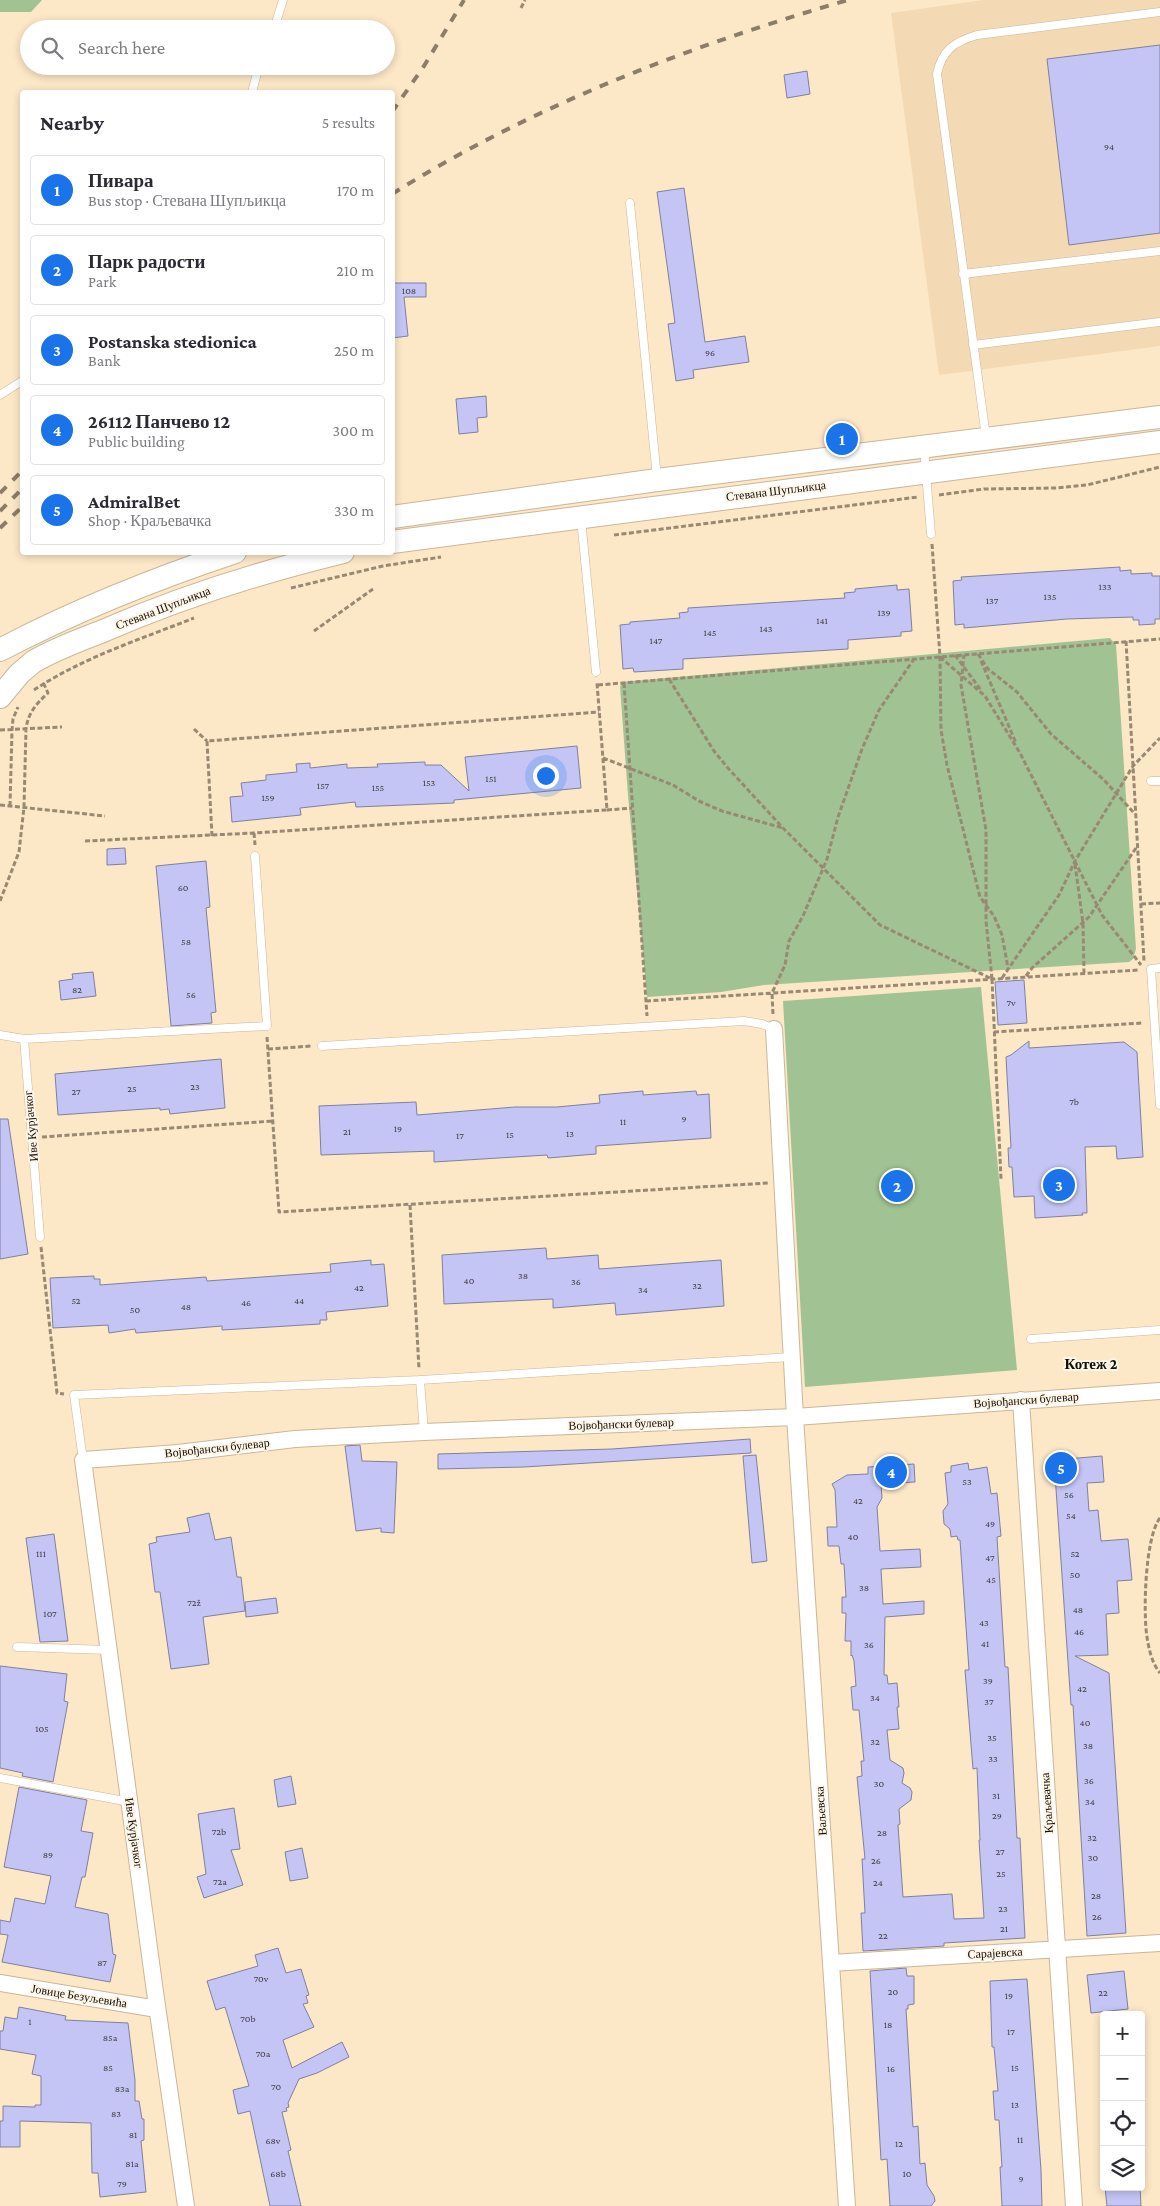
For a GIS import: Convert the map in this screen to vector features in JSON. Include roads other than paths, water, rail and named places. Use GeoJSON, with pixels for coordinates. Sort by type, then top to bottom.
{"type":"FeatureCollection","features":[{"type":"Feature","properties":{"kind":"main road","name":"Стевана Шупљикца"},"geometry":{"type":"LineString","coordinates":[[395,517],[657,480],[1160,417]]}},
{"type":"Feature","properties":{"kind":"main road","name":"Стевана Шупљикца"},"geometry":{"type":"LineString","coordinates":[[395,542],[582,527],[926,472],[1160,442]]}},
{"type":"Feature","properties":{"kind":"main road"},"geometry":{"type":"LineString","coordinates":[[0,650],[102,601],[226,555]]}},
{"type":"Feature","properties":{"kind":"main road","name":"Стевана Шупљикца"},"geometry":{"type":"LineString","coordinates":[[10,700],[19,674],[33,662],[132,618],[191,595],[245,578],[332,555]]}},
{"type":"Feature","properties":{"kind":"street","name":"Ваљевска"},"geometry":{"type":"LineString","coordinates":[[774,1029],[792,1357],[847,2206]]}},
{"type":"Feature","properties":{"kind":"street","name":"Војвођански булевар"},"geometry":{"type":"LineString","coordinates":[[83,1460],[178,1453],[295,1439],[796,1417],[1160,1391]]}},
{"type":"Feature","properties":{"kind":"street","name":"Краљевачка"},"geometry":{"type":"LineString","coordinates":[[1021,1400],[1074,2206]]}},
{"type":"Feature","properties":{"kind":"street","name":"Иве Курјачког"},"geometry":{"type":"LineString","coordinates":[[83,1460],[157,2009],[186,2206]]}},
{"type":"Feature","properties":{"kind":"street","name":"Сарајевска"},"geometry":{"type":"LineString","coordinates":[[831,1963],[1160,1943]]}},
{"type":"Feature","properties":{"kind":"street","name":"Јовице Безуљевића"},"geometry":{"type":"LineString","coordinates":[[0,1983],[157,2009]]}},
{"type":"Feature","properties":{"kind":"lane"},"geometry":{"type":"LineString","coordinates":[[277,20],[283,0]]}},
{"type":"Feature","properties":{"kind":"lane"},"geometry":{"type":"LineString","coordinates":[[986,439],[937,74],[940,60],[949,49],[962,40],[977,35],[1160,12]]}},
{"type":"Feature","properties":{"kind":"lane"},"geometry":{"type":"LineString","coordinates":[[253,90],[257,75]]}},
{"type":"Feature","properties":{"kind":"lane"},"geometry":{"type":"LineString","coordinates":[[630,203],[657,480]]}},
{"type":"Feature","properties":{"kind":"lane"},"geometry":{"type":"LineString","coordinates":[[963,274],[1160,251]]}},
{"type":"Feature","properties":{"kind":"lane"},"geometry":{"type":"LineString","coordinates":[[973,345],[1160,322]]}},
{"type":"Feature","properties":{"kind":"lane"},"geometry":{"type":"LineString","coordinates":[[0,395],[20,382]]}},
{"type":"Feature","properties":{"kind":"lane"},"geometry":{"type":"LineString","coordinates":[[924,446],[931,534]]}},
{"type":"Feature","properties":{"kind":"lane"},"geometry":{"type":"LineString","coordinates":[[582,527],[596,672]]}},
{"type":"Feature","properties":{"kind":"lane"},"geometry":{"type":"LineString","coordinates":[[1151,781],[1160,780]]}},
{"type":"Feature","properties":{"kind":"lane"},"geometry":{"type":"LineString","coordinates":[[0,1035],[24,1039],[267,1026],[255,856]]}},
{"type":"Feature","properties":{"kind":"lane"},"geometry":{"type":"LineString","coordinates":[[1160,968],[1147,969],[1154,1022],[1160,1105]]}},
{"type":"Feature","properties":{"kind":"lane"},"geometry":{"type":"LineString","coordinates":[[322,1046],[744,1021],[762,1024],[774,1029]]}},
{"type":"Feature","properties":{"kind":"lane","name":"Иве Курјачког"},"geometry":{"type":"LineString","coordinates":[[24,1039],[40,1237]]}},
{"type":"Feature","properties":{"kind":"lane"},"geometry":{"type":"LineString","coordinates":[[1030,1339],[1160,1330]]}},
{"type":"Feature","properties":{"kind":"lane"},"geometry":{"type":"LineString","coordinates":[[83,1460],[74,1395],[420,1380],[792,1357]]}},
{"type":"Feature","properties":{"kind":"lane"},"geometry":{"type":"LineString","coordinates":[[420,1380],[424,1432]]}},
{"type":"Feature","properties":{"kind":"lane"},"geometry":{"type":"LineString","coordinates":[[17,1647],[109,1650]]}},
{"type":"Feature","properties":{"kind":"lane"},"geometry":{"type":"LineString","coordinates":[[0,1778],[130,1802]]}},
{"type":"Feature","properties":{"kind":"railway"},"geometry":{"type":"LineString","coordinates":[[395,108],[424,66],[464,0]]}},
{"type":"Feature","properties":{"kind":"railway"},"geometry":{"type":"LineString","coordinates":[[395,192],[446,162],[501,133],[614,81],[730,37],[848,0]]}},
{"type":"Feature","properties":{"kind":"railway"},"geometry":{"type":"LineString","coordinates":[[0,493],[20,473]]}},
{"type":"Feature","properties":{"kind":"railway"},"geometry":{"type":"LineString","coordinates":[[0,511],[20,491]]}},
{"type":"Feature","properties":{"kind":"railway"},"geometry":{"type":"LineString","coordinates":[[0,528],[20,509]]}},
{"type":"Feature","properties":{"kind":"place","name":"Пивара"},"geometry":{"type":"Point","coordinates":[842,439]}},
{"type":"Feature","properties":{"kind":"place","name":"Postanska stedionica"},"geometry":{"type":"Point","coordinates":[1059,1185]}},
{"type":"Feature","properties":{"kind":"place","name":"Парк радости"},"geometry":{"type":"Point","coordinates":[897,1186]}},
{"type":"Feature","properties":{"kind":"place","name":"AdmiralBet"},"geometry":{"type":"Point","coordinates":[1061,1468]}},
{"type":"Feature","properties":{"kind":"place","name":"26112 Панчево 12"},"geometry":{"type":"Point","coordinates":[891,1472]}},
{"type":"Feature","properties":{"kind":"district","name":"Котеж 2"},"geometry":{"type":"Point","coordinates":[1091,1364]}}]}
